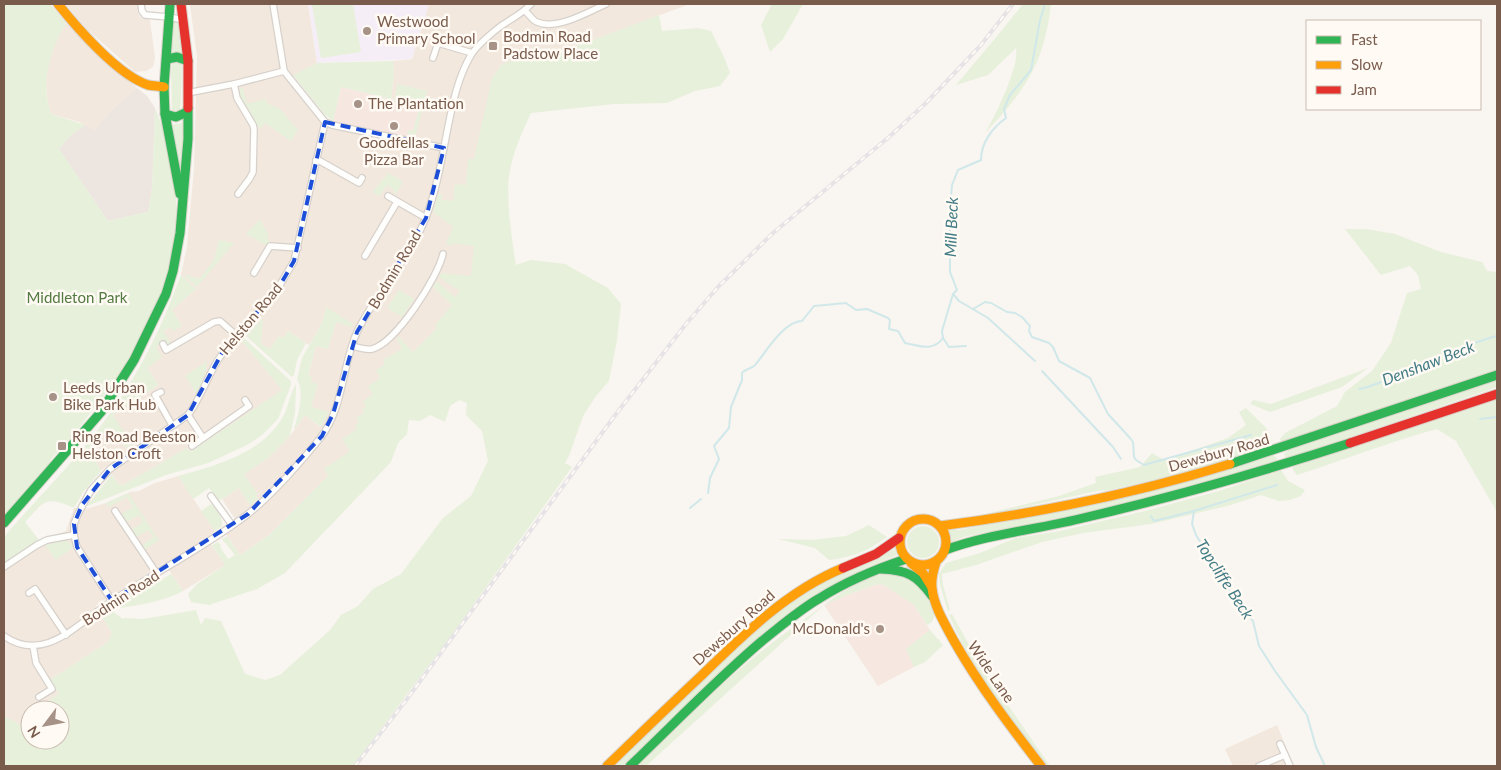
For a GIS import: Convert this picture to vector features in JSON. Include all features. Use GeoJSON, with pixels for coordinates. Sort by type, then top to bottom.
{"type":"FeatureCollection","features":[{"type":"Feature","properties":{"kind":"main road"},"geometry":{"type":"LineString","coordinates":[[58,4],[79,29],[117,65],[149,85],[164,87]]}},
{"type":"Feature","properties":{"kind":"main road"},"geometry":{"type":"LineString","coordinates":[[170,4],[164,87],[165,114],[182,204]]}},
{"type":"Feature","properties":{"kind":"main road"},"geometry":{"type":"LineString","coordinates":[[4,523],[101,412],[134,360],[158,312],[173,271],[180,233],[188,139],[188,61],[181,4]]}},
{"type":"Feature","properties":{"kind":"main road"},"geometry":{"type":"LineString","coordinates":[[167,58],[177,57],[188,61]]}},
{"type":"Feature","properties":{"kind":"main road"},"geometry":{"type":"LineString","coordinates":[[165,114],[172,118],[179,117],[187,112]]}},
{"type":"Feature","properties":{"kind":"main road","name":"Dewsbury Road"},"geometry":{"type":"LineString","coordinates":[[607,766],[738,640],[787,599],[831,573],[876,554],[900,538],[907,525],[916,520],[926,519],[940,526],[1014,516],[1105,498],[1214,470],[1497,375]]}},
{"type":"Feature","properties":{"kind":"main road","name":"Dewsbury Road"},"geometry":{"type":"LineString","coordinates":[[945,550],[966,542],[1076,520],[1150,502],[1283,465],[1497,394]]}},
{"type":"Feature","properties":{"kind":"main road"},"geometry":{"type":"LineString","coordinates":[[936,562],[945,550],[946,538],[940,526]]}},
{"type":"Feature","properties":{"kind":"main road"},"geometry":{"type":"LineString","coordinates":[[900,538],[899,545],[908,561]]}},
{"type":"Feature","properties":{"kind":"main road","name":"Dewsbury Road"},"geometry":{"type":"LineString","coordinates":[[630,766],[739,661],[790,618],[819,598],[875,569],[908,561],[923,566],[936,562]]}},
{"type":"Feature","properties":{"kind":"main road","name":"Wide Lane"},"geometry":{"type":"LineString","coordinates":[[908,561],[923,573],[931,586],[942,620],[967,664],[1041,766]]}},
{"type":"Feature","properties":{"kind":"main road","name":"Wide Lane"},"geometry":{"type":"LineString","coordinates":[[931,586],[936,562]]}},
{"type":"Feature","properties":{"kind":"main road"},"geometry":{"type":"LineString","coordinates":[[875,569],[901,569],[919,579],[934,598]]}},
{"type":"Feature","properties":{"kind":"street"},"geometry":{"type":"LineString","coordinates":[[141,4],[145,15],[169,16],[184,20]]}},
{"type":"Feature","properties":{"kind":"street"},"geometry":{"type":"LineString","coordinates":[[273,4],[284,71],[325,122],[444,148]]}},
{"type":"Feature","properties":{"kind":"street","name":"Bodmin Road"},"geometry":{"type":"LineString","coordinates":[[33,646],[46,644],[66,635],[112,601],[196,550],[248,514],[279,485],[322,436],[333,414],[357,332],[413,244],[426,218],[444,148],[457,85],[472,53],[505,23],[526,11],[532,4]]}},
{"type":"Feature","properties":{"kind":"street"},"geometry":{"type":"LineString","coordinates":[[526,11],[536,22],[552,24],[569,20],[606,4]]}},
{"type":"Feature","properties":{"kind":"street"},"geometry":{"type":"LineString","coordinates":[[433,58],[438,43],[472,53]]}},
{"type":"Feature","properties":{"kind":"street"},"geometry":{"type":"LineString","coordinates":[[188,93],[234,84],[284,71]]}},
{"type":"Feature","properties":{"kind":"street"},"geometry":{"type":"LineString","coordinates":[[234,84],[237,98],[254,129],[253,172],[238,194]]}},
{"type":"Feature","properties":{"kind":"street","name":"Helston Road"},"geometry":{"type":"LineString","coordinates":[[188,416],[196,405],[208,375],[222,353],[274,295],[289,272],[298,248],[325,122]]}},
{"type":"Feature","properties":{"kind":"street"},"geometry":{"type":"LineString","coordinates":[[316,160],[320,160],[359,183],[362,178]]}},
{"type":"Feature","properties":{"kind":"street"},"geometry":{"type":"LineString","coordinates":[[388,196],[426,218]]}},
{"type":"Feature","properties":{"kind":"street"},"geometry":{"type":"LineString","coordinates":[[365,256],[397,202]]}},
{"type":"Feature","properties":{"kind":"street"},"geometry":{"type":"LineString","coordinates":[[254,273],[270,246],[298,248]]}},
{"type":"Feature","properties":{"kind":"street"},"geometry":{"type":"LineString","coordinates":[[353,346],[366,349],[372,348],[388,339],[399,329],[434,277],[444,254]]}},
{"type":"Feature","properties":{"kind":"street"},"geometry":{"type":"LineString","coordinates":[[163,344],[166,350],[218,321],[237,336]]}},
{"type":"Feature","properties":{"kind":"street"},"geometry":{"type":"LineString","coordinates":[[160,392],[155,395],[172,425]]}},
{"type":"Feature","properties":{"kind":"street"},"geometry":{"type":"LineString","coordinates":[[192,446],[249,406],[245,400]]}},
{"type":"Feature","properties":{"kind":"street"},"geometry":{"type":"LineString","coordinates":[[112,601],[81,555],[74,535],[74,524],[82,505],[101,478],[117,463],[188,416],[203,438]]}},
{"type":"Feature","properties":{"kind":"street"},"geometry":{"type":"LineString","coordinates":[[1278,449],[1283,465]]}},
{"type":"Feature","properties":{"kind":"street"},"geometry":{"type":"LineString","coordinates":[[211,496],[232,525]]}},
{"type":"Feature","properties":{"kind":"street"},"geometry":{"type":"LineString","coordinates":[[115,511],[157,574]]}},
{"type":"Feature","properties":{"kind":"street"},"geometry":{"type":"LineString","coordinates":[[4,567],[47,540],[74,535]]}},
{"type":"Feature","properties":{"kind":"street"},"geometry":{"type":"LineString","coordinates":[[29,593],[35,589],[66,635]]}},
{"type":"Feature","properties":{"kind":"street"},"geometry":{"type":"LineString","coordinates":[[4,636],[18,643],[33,646],[36,664],[52,689],[39,697]]}},
{"type":"Feature","properties":{"kind":"street"},"geometry":{"type":"LineString","coordinates":[[1280,744],[1290,766]]}},
{"type":"Feature","properties":{"kind":"street"},"geometry":{"type":"LineString","coordinates":[[1260,766],[1285,755]]}},
{"type":"Feature","properties":{"kind":"highlighted area"},"geometry":{"type":"Polygon","coordinates":[[[325,122],[444,148],[426,218],[357,332],[333,414],[322,436],[248,514],[112,601],[77,547],[74,524],[82,505],[110,469],[188,415],[222,353],[279,287],[294,261],[325,122]]]}},
{"type":"Feature","properties":{"kind":"shaded area"},"geometry":{"type":"Polygon","coordinates":[[[66,4],[137,4],[140,17],[150,20],[155,58],[153,67],[146,71],[135,72],[86,28],[66,4]]]}},
{"type":"Feature","properties":{"kind":"shaded area"},"geometry":{"type":"Polygon","coordinates":[[[190,4],[308,4],[317,63],[289,78],[325,122],[409,142],[419,109],[391,99],[394,73],[393,61],[412,59],[429,4],[687,5],[492,78],[491,295],[350,455],[268,536],[240,555],[224,531],[237,522],[222,499],[239,488],[250,505],[258,499],[244,474],[268,458],[290,436],[305,415],[320,427],[325,419],[311,407],[311,382],[308,376],[316,346],[328,349],[336,322],[352,326],[326,308],[322,323],[309,345],[288,331],[283,339],[279,336],[270,350],[261,344],[262,319],[242,341],[283,390],[190,452],[187,448],[123,485],[118,484],[107,466],[101,471],[88,448],[100,441],[98,437],[112,428],[125,448],[113,415],[158,385],[147,368],[156,347],[164,341],[163,331],[170,327],[182,326],[172,310],[196,289],[181,275],[187,246],[194,169],[197,57],[190,4]]]}},
{"type":"Feature","properties":{"kind":"shaded area","name":"Westwood Primary School"},"geometry":{"type":"Polygon","coordinates":[[[308,4],[429,4],[412,59],[317,63],[308,4]]]}},
{"type":"Feature","properties":{"kind":"shaded area"},"geometry":{"type":"Polygon","coordinates":[[[66,23],[101,58],[137,88],[112,110],[94,131],[79,122],[51,114],[48,106],[47,70],[55,42],[66,23]]]}},
{"type":"Feature","properties":{"kind":"shaded area"},"geometry":{"type":"Polygon","coordinates":[[[341,87],[391,99],[419,109],[409,142],[332,125],[341,87]]]}},
{"type":"Feature","properties":{"kind":"shaded area"},"geometry":{"type":"Polygon","coordinates":[[[137,88],[147,96],[155,108],[152,189],[148,212],[108,221],[59,149],[71,135],[85,125],[94,131],[112,110],[137,88]]]}},
{"type":"Feature","properties":{"kind":"shaded area"},"geometry":{"type":"Polygon","coordinates":[[[178,476],[215,531],[207,538],[225,565],[183,591],[164,563],[95,606],[112,633],[108,642],[50,680],[59,694],[50,700],[20,700],[20,725],[4,716],[4,564],[39,540],[66,531],[74,508],[86,509],[106,503],[155,483],[178,476]]]}},
{"type":"Feature","properties":{"kind":"shaded area"},"geometry":{"type":"Polygon","coordinates":[[[878,584],[884,585],[914,605],[930,630],[906,649],[914,667],[878,686],[824,605],[878,584]]]}},
{"type":"Feature","properties":{"kind":"shaded area"},"geometry":{"type":"Polygon","coordinates":[[[1277,725],[1294,766],[1233,766],[1225,749],[1277,725]]]}},
{"type":"Feature","properties":{"kind":"green space","name":"Middleton Park"},"geometry":{"type":"Polygon","coordinates":[[[4,4],[50,4],[66,23],[55,44],[48,67],[46,90],[48,102],[51,114],[85,125],[71,135],[59,149],[108,221],[148,212],[152,189],[155,108],[161,124],[163,124],[176,194],[177,224],[174,252],[153,316],[117,378],[75,433],[51,459],[47,469],[4,517],[4,4]]]}},
{"type":"Feature","properties":{"kind":"green space"},"geometry":{"type":"Polygon","coordinates":[[[312,4],[353,4],[361,52],[321,58],[312,4]]]}},
{"type":"Feature","properties":{"kind":"green space"},"geometry":{"type":"Polygon","coordinates":[[[772,4],[803,4],[783,39],[770,52],[761,25],[772,4]]]}},
{"type":"Feature","properties":{"kind":"green space"},"geometry":{"type":"Polygon","coordinates":[[[1023,4],[1051,4],[1044,43],[1031,75],[1022,89],[985,133],[1011,78],[1016,48],[988,75],[956,85],[1023,4]]]}},
{"type":"Feature","properties":{"kind":"green space"},"geometry":{"type":"Polygon","coordinates":[[[659,15],[662,31],[698,28],[711,31],[730,73],[720,86],[695,91],[667,103],[614,104],[531,113],[515,151],[508,185],[511,232],[516,265],[531,260],[565,264],[608,288],[621,304],[617,340],[609,381],[583,416],[565,463],[572,467],[451,636],[353,766],[4,766],[4,716],[20,725],[20,750],[70,750],[70,700],[50,700],[59,694],[50,680],[108,642],[112,633],[101,615],[109,609],[123,619],[143,619],[196,610],[201,625],[205,618],[221,621],[245,674],[265,680],[280,675],[330,630],[341,615],[358,606],[373,589],[401,574],[443,518],[471,496],[488,461],[482,431],[466,415],[467,403],[459,400],[450,406],[445,422],[430,415],[420,421],[409,420],[407,434],[398,443],[391,462],[285,573],[257,589],[209,605],[191,602],[188,594],[197,584],[225,565],[212,545],[218,542],[228,559],[235,555],[222,539],[227,536],[240,555],[268,536],[328,476],[324,469],[350,451],[342,439],[357,429],[355,425],[359,422],[356,418],[364,413],[362,409],[366,406],[363,401],[373,394],[368,386],[380,378],[376,370],[385,364],[383,360],[402,349],[397,339],[398,336],[413,352],[437,328],[435,325],[452,305],[433,287],[436,281],[455,297],[460,291],[439,277],[441,273],[471,276],[474,246],[453,243],[452,246],[446,244],[453,227],[433,212],[438,194],[442,194],[442,200],[453,201],[455,184],[466,185],[468,159],[474,159],[492,78],[501,65],[524,55],[548,57],[659,15]]]}},
{"type":"Feature","properties":{"kind":"green space"},"geometry":{"type":"Polygon","coordinates":[[[175,20],[179,22],[183,55],[170,54],[173,22],[175,20]]]}},
{"type":"Feature","properties":{"kind":"green space"},"geometry":{"type":"Polygon","coordinates":[[[393,61],[394,73],[391,99],[341,87],[333,121],[324,114],[293,75],[317,63],[393,61]]]}},
{"type":"Feature","properties":{"kind":"green space"},"geometry":{"type":"Polygon","coordinates":[[[177,62],[182,67],[180,113],[172,113],[171,66],[177,62]]]}},
{"type":"Feature","properties":{"kind":"green space"},"geometry":{"type":"Polygon","coordinates":[[[398,84],[427,91],[415,138],[407,132],[408,130],[413,131],[419,109],[407,105],[408,99],[397,97],[396,101],[394,100],[398,84]]]}},
{"type":"Feature","properties":{"kind":"green space"},"geometry":{"type":"Polygon","coordinates":[[[240,88],[243,88],[247,104],[265,99],[267,103],[280,109],[298,130],[291,141],[265,123],[261,128],[258,126],[239,96],[240,88]]]}},
{"type":"Feature","properties":{"kind":"green space"},"geometry":{"type":"Polygon","coordinates":[[[183,123],[182,173],[180,174],[170,125],[183,123]]]}},
{"type":"Feature","properties":{"kind":"green space"},"geometry":{"type":"Polygon","coordinates":[[[387,172],[403,182],[394,196],[394,190],[387,185],[380,197],[372,192],[387,175],[387,172]]]}},
{"type":"Feature","properties":{"kind":"green space"},"geometry":{"type":"Polygon","coordinates":[[[260,219],[272,244],[267,246],[246,234],[260,219]]]}},
{"type":"Feature","properties":{"kind":"green space"},"geometry":{"type":"Polygon","coordinates":[[[1345,229],[1366,229],[1395,234],[1441,252],[1482,262],[1487,271],[1497,272],[1497,371],[1289,442],[1281,442],[1280,439],[1285,433],[1337,406],[1345,392],[1372,371],[1391,343],[1407,293],[1421,289],[1418,275],[1410,266],[1381,275],[1345,229]]]}},
{"type":"Feature","properties":{"kind":"green space"},"geometry":{"type":"Polygon","coordinates":[[[219,240],[234,243],[197,287],[183,274],[199,279],[214,260],[219,240]]]}},
{"type":"Feature","properties":{"kind":"green space"},"geometry":{"type":"Polygon","coordinates":[[[181,275],[196,289],[172,310],[182,326],[173,331],[170,327],[163,331],[173,346],[170,348],[164,341],[156,347],[162,357],[147,368],[158,385],[113,415],[132,444],[125,448],[112,428],[98,437],[100,441],[88,449],[101,471],[83,492],[74,508],[51,501],[46,502],[37,509],[25,522],[39,540],[4,564],[4,537],[92,438],[116,406],[148,352],[181,275]]]}},
{"type":"Feature","properties":{"kind":"green space"},"geometry":{"type":"Polygon","coordinates":[[[399,290],[414,299],[402,317],[387,308],[399,290]]]}},
{"type":"Feature","properties":{"kind":"green space"},"geometry":{"type":"Polygon","coordinates":[[[326,307],[353,324],[352,327],[336,322],[328,349],[316,346],[308,375],[312,377],[311,382],[318,384],[311,407],[329,412],[321,427],[305,415],[294,430],[301,397],[297,379],[302,358],[322,323],[326,307]]]}},
{"type":"Feature","properties":{"kind":"green space"},"geometry":{"type":"Polygon","coordinates":[[[263,318],[261,344],[270,349],[279,336],[283,338],[288,331],[306,343],[297,360],[292,377],[246,336],[263,318]]]}},
{"type":"Feature","properties":{"kind":"green space"},"geometry":{"type":"Polygon","coordinates":[[[244,338],[291,381],[278,419],[262,435],[247,445],[208,463],[166,475],[87,506],[112,474],[118,484],[123,485],[187,448],[190,452],[282,390],[242,341],[244,338]]]}},
{"type":"Feature","properties":{"kind":"green space"},"geometry":{"type":"Polygon","coordinates":[[[207,361],[206,371],[197,394],[185,376],[207,361]]]}},
{"type":"Feature","properties":{"kind":"green space"},"geometry":{"type":"Polygon","coordinates":[[[1368,368],[1342,387],[1270,412],[1250,404],[1253,400],[1271,404],[1368,368]]]}},
{"type":"Feature","properties":{"kind":"green space"},"geometry":{"type":"Polygon","coordinates":[[[1497,379],[1497,387],[1289,458],[1285,457],[1284,454],[1289,450],[1497,379]]]}},
{"type":"Feature","properties":{"kind":"green space"},"geometry":{"type":"Polygon","coordinates":[[[296,384],[295,413],[290,436],[268,458],[244,474],[257,493],[258,499],[250,505],[239,488],[219,501],[209,488],[193,499],[178,476],[233,458],[259,443],[270,434],[282,419],[296,384]]]}},
{"type":"Feature","properties":{"kind":"green space"},"geometry":{"type":"Polygon","coordinates":[[[1497,399],[1497,512],[1456,441],[1437,429],[1297,475],[1293,470],[1293,467],[1497,399]]]}},
{"type":"Feature","properties":{"kind":"green space"},"geometry":{"type":"Polygon","coordinates":[[[1246,408],[1267,429],[1272,442],[1253,451],[1192,471],[1015,509],[1003,514],[981,515],[1059,496],[1096,483],[1095,477],[1140,467],[1152,453],[1164,460],[1228,438],[1246,425],[1239,412],[1246,408]]]}},
{"type":"Feature","properties":{"kind":"green space"},"geometry":{"type":"Polygon","coordinates":[[[1273,455],[1277,458],[1277,461],[1270,464],[1194,486],[1079,514],[963,537],[952,542],[949,529],[959,530],[979,526],[1273,455]]]}},
{"type":"Feature","properties":{"kind":"green space"},"geometry":{"type":"Polygon","coordinates":[[[1281,470],[1288,481],[1305,490],[1301,496],[1279,501],[1261,495],[1231,505],[1151,524],[1083,533],[1042,542],[976,565],[942,574],[950,610],[948,611],[940,585],[939,574],[946,563],[980,553],[1016,538],[1060,531],[1145,511],[1219,491],[1281,470]]]}},
{"type":"Feature","properties":{"kind":"green space"},"geometry":{"type":"Polygon","coordinates":[[[128,493],[159,540],[145,550],[142,545],[154,537],[148,530],[135,538],[130,531],[143,522],[139,515],[125,523],[120,515],[133,507],[127,497],[109,507],[106,503],[128,493]]]}},
{"type":"Feature","properties":{"kind":"green space"},"geometry":{"type":"Polygon","coordinates":[[[211,504],[222,520],[222,526],[215,531],[201,511],[211,504]]]}},
{"type":"Feature","properties":{"kind":"green space"},"geometry":{"type":"Polygon","coordinates":[[[869,525],[887,537],[860,553],[838,559],[829,560],[815,548],[778,539],[812,540],[846,536],[869,525]]]}},
{"type":"Feature","properties":{"kind":"green space"},"geometry":{"type":"Polygon","coordinates":[[[923,526],[929,527],[934,531],[938,536],[938,548],[934,553],[929,557],[923,558],[917,557],[912,553],[908,548],[907,542],[908,536],[912,531],[917,527],[923,526]]]}},
{"type":"Feature","properties":{"kind":"green space"},"geometry":{"type":"Polygon","coordinates":[[[66,540],[71,544],[72,548],[56,560],[45,545],[66,540]]]}},
{"type":"Feature","properties":{"kind":"green space"},"geometry":{"type":"Polygon","coordinates":[[[895,549],[897,555],[863,569],[749,646],[623,766],[610,766],[750,632],[795,599],[825,581],[895,549]]]}},
{"type":"Feature","properties":{"kind":"green space"},"geometry":{"type":"Polygon","coordinates":[[[897,572],[916,580],[923,589],[935,614],[932,622],[927,625],[914,605],[884,585],[878,584],[824,605],[646,766],[637,766],[722,685],[780,637],[829,601],[850,588],[873,577],[897,572]]]}},
{"type":"Feature","properties":{"kind":"green space"},"geometry":{"type":"Polygon","coordinates":[[[171,574],[183,591],[160,600],[119,608],[118,603],[160,578],[163,579],[171,574]]]}},
{"type":"Feature","properties":{"kind":"green space"},"geometry":{"type":"Polygon","coordinates":[[[952,614],[979,663],[1050,766],[1047,766],[1019,730],[980,675],[958,635],[949,615],[952,614]]]}},
{"type":"Feature","properties":{"kind":"green space"},"geometry":{"type":"Polygon","coordinates":[[[930,630],[943,645],[925,662],[914,667],[906,649],[930,630]]]}},
{"type":"Feature","properties":{"kind":"waterway","name":"Mill Beck"},"geometry":{"type":"LineString","coordinates":[[708,493],[710,478],[719,459],[714,446],[729,428],[731,407],[742,380],[742,373],[754,366],[782,331],[795,322],[802,321],[814,306],[846,303],[856,310],[867,309],[888,318],[890,320],[889,329],[898,331],[905,343],[930,347],[943,338],[942,331],[953,294],[957,290],[950,272],[952,185],[958,170],[981,160],[981,154],[988,136],[1006,118],[1004,109],[1010,95],[1031,70],[1040,20],[1045,4]]}},
{"type":"Feature","properties":{"kind":"waterway","name":"Topcliffe Beck"},"geometry":{"type":"LineString","coordinates":[[953,294],[959,301],[988,318],[1035,361]]}},
{"type":"Feature","properties":{"kind":"waterway"},"geometry":{"type":"LineString","coordinates":[[973,309],[985,302],[1022,317],[1030,326],[1029,331],[1032,337],[1049,343],[1053,347],[1059,361],[1090,378],[1108,414],[1133,442],[1134,457],[1144,465],[1251,435]]}},
{"type":"Feature","properties":{"kind":"waterway","name":"Denshaw Beck"},"geometry":{"type":"LineString","coordinates":[[1359,389],[1380,383],[1398,372],[1407,372],[1465,346],[1497,336]]}},
{"type":"Feature","properties":{"kind":"waterway"},"geometry":{"type":"LineString","coordinates":[[943,338],[949,347],[966,346]]}},
{"type":"Feature","properties":{"kind":"waterway","name":"Topcliffe Beck"},"geometry":{"type":"LineString","coordinates":[[1042,371],[1113,447],[1121,459]]}},
{"type":"Feature","properties":{"kind":"waterway"},"geometry":{"type":"LineString","coordinates":[[1480,419],[1497,417]]}},
{"type":"Feature","properties":{"kind":"waterway"},"geometry":{"type":"LineString","coordinates":[[1194,511],[1277,485]]}},
{"type":"Feature","properties":{"kind":"waterway","name":"Mill Beck"},"geometry":{"type":"LineString","coordinates":[[690,508],[701,499]]}},
{"type":"Feature","properties":{"kind":"waterway","name":"Topcliffe Beck"},"geometry":{"type":"LineString","coordinates":[[1151,516],[1154,521],[1194,511],[1192,524],[1196,535],[1238,604],[1253,621],[1259,646],[1307,715],[1316,747],[1325,766]]}},
{"type":"Feature","properties":{"kind":"railway"},"geometry":{"type":"LineString","coordinates":[[355,766],[407,699],[616,414],[686,324],[718,287],[773,233],[889,137],[926,103],[981,45],[1013,4]]}},
{"type":"Feature","properties":{"kind":"traffic: fast"},"geometry":{"type":"LineString","coordinates":[[170,4],[164,87],[165,114],[180,194]]}},
{"type":"Feature","properties":{"kind":"traffic: fast"},"geometry":{"type":"LineString","coordinates":[[167,59],[177,57],[188,61]]}},
{"type":"Feature","properties":{"kind":"traffic: fast"},"geometry":{"type":"LineString","coordinates":[[4,523],[101,412],[134,360],[166,294],[173,271],[180,233],[188,139],[188,108]]}},
{"type":"Feature","properties":{"kind":"traffic: fast"},"geometry":{"type":"LineString","coordinates":[[165,114],[176,117],[187,112]]}},
{"type":"Feature","properties":{"kind":"traffic: fast"},"geometry":{"type":"LineString","coordinates":[[1230,464],[1497,375]]}},
{"type":"Feature","properties":{"kind":"traffic: fast"},"geometry":{"type":"LineString","coordinates":[[945,550],[994,536],[1113,511],[1249,474],[1350,443]]}},
{"type":"Feature","properties":{"kind":"traffic: fast"},"geometry":{"type":"LineString","coordinates":[[630,766],[728,671],[797,613],[851,581],[906,559]]}},
{"type":"Feature","properties":{"kind":"traffic: fast"},"geometry":{"type":"LineString","coordinates":[[881,569],[905,572],[911,575],[932,596]]}},
{"type":"Feature","properties":{"kind":"traffic: slow"},"geometry":{"type":"LineString","coordinates":[[58,4],[87,38],[124,72],[148,85],[164,87]]}},
{"type":"Feature","properties":{"kind":"traffic: slow"},"geometry":{"type":"LineString","coordinates":[[940,526],[1050,509],[1158,485],[1230,464]]}},
{"type":"Feature","properties":{"kind":"traffic: slow"},"geometry":{"type":"LineString","coordinates":[[928,519],[940,525],[945,533],[946,542],[945,551],[940,559],[932,564],[918,565],[906,559],[901,551],[900,537],[906,525],[914,520],[928,519]]}},
{"type":"Feature","properties":{"kind":"traffic: slow"},"geometry":{"type":"LineString","coordinates":[[936,562],[932,575],[932,588],[937,609],[954,641],[984,689],[1041,766]]}},
{"type":"Feature","properties":{"kind":"traffic: slow"},"geometry":{"type":"LineString","coordinates":[[911,563],[923,573],[931,586]]}},
{"type":"Feature","properties":{"kind":"traffic: slow"},"geometry":{"type":"LineString","coordinates":[[607,766],[733,645],[767,615],[803,589],[843,568]]}},
{"type":"Feature","properties":{"kind":"traffic: jam"},"geometry":{"type":"LineString","coordinates":[[181,4],[188,61],[188,108]]}},
{"type":"Feature","properties":{"kind":"traffic: jam"},"geometry":{"type":"LineString","coordinates":[[1350,443],[1497,394]]}},
{"type":"Feature","properties":{"kind":"traffic: jam"},"geometry":{"type":"LineString","coordinates":[[843,568],[876,554],[899,538]]}},
{"type":"Feature","properties":{"kind":"place","name":"Westwood Primary School"},"geometry":{"type":"Point","coordinates":[367,31]}},
{"type":"Feature","properties":{"kind":"place","name":"Bodmin Road Padstow Place"},"geometry":{"type":"Point","coordinates":[493,46]}},
{"type":"Feature","properties":{"kind":"place","name":"The Plantation"},"geometry":{"type":"Point","coordinates":[358,104]}},
{"type":"Feature","properties":{"kind":"place","name":"Goodfellas Pizza Bar"},"geometry":{"type":"Point","coordinates":[394,126]}},
{"type":"Feature","properties":{"kind":"place","name":"Leeds Urban Bike Park Hub"},"geometry":{"type":"Point","coordinates":[53,397]}},
{"type":"Feature","properties":{"kind":"place","name":"Ring Road Beeston Helston Croft"},"geometry":{"type":"Point","coordinates":[62,446]}},
{"type":"Feature","properties":{"kind":"place","name":"McDonald's"},"geometry":{"type":"Point","coordinates":[880,629]}}]}
